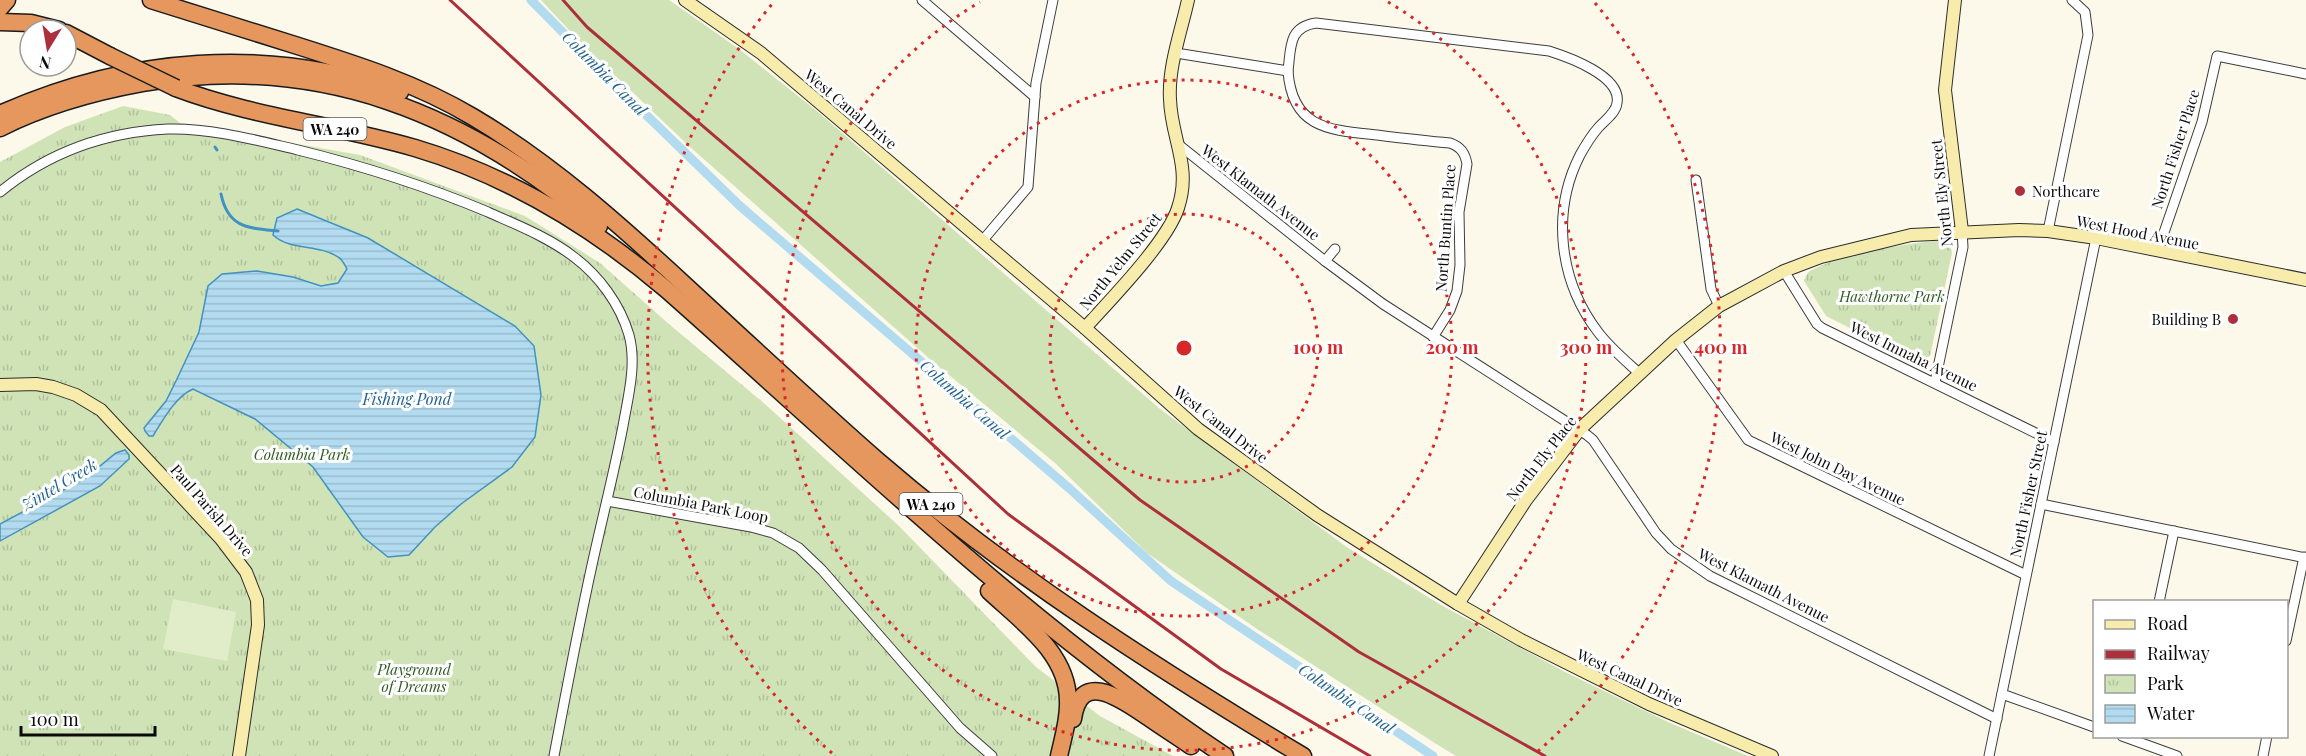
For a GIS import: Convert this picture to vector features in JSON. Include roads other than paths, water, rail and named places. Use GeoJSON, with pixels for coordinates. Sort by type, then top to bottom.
{"type":"FeatureCollection","features":[{"type":"Feature","properties":{"kind":"highway"},"geometry":{"type":"LineString","coordinates":[[0,8],[7,0]]}},
{"type":"Feature","properties":{"kind":"highway","name":"WA 240"},"geometry":{"type":"LineString","coordinates":[[151,0],[370,69],[445,101],[520,148],[595,205],[852,438],[958,525],[1098,628],[1200,694],[1303,756]]}},
{"type":"Feature","properties":{"kind":"highway"},"geometry":{"type":"LineString","coordinates":[[173,0],[260,34]]}},
{"type":"Feature","properties":{"kind":"highway"},"geometry":{"type":"LineString","coordinates":[[0,22],[18,23]]}},
{"type":"Feature","properties":{"kind":"highway","name":"WA 240"},"geometry":{"type":"LineString","coordinates":[[78,39],[176,88],[249,111],[414,148],[475,169],[574,220],[624,255],[667,290],[896,496],[1060,636],[1225,756]]}},
{"type":"Feature","properties":{"kind":"highway"},"geometry":{"type":"LineString","coordinates":[[0,114],[58,90],[96,79],[171,66],[242,63],[322,71],[385,87],[451,113],[514,149],[595,205]]}},
{"type":"Feature","properties":{"kind":"highway"},"geometry":{"type":"LineString","coordinates":[[0,128],[45,108],[89,94],[181,78],[256,76],[306,81],[342,88],[380,98],[430,117],[515,162],[590,218],[667,290]]}},
{"type":"Feature","properties":{"kind":"highway"},"geometry":{"type":"LineString","coordinates":[[896,496],[959,563],[1049,649],[1065,681],[1069,699],[1059,756]]}},
{"type":"Feature","properties":{"kind":"highway"},"geometry":{"type":"LineString","coordinates":[[1068,756],[1077,704],[1083,696],[1096,691],[1117,697],[1207,756]]}},
{"type":"Feature","properties":{"kind":"street","name":"West Canal Drive"},"geometry":{"type":"LineString","coordinates":[[685,0],[761,53],[983,240],[1198,429],[1317,514],[1458,604],[1521,640],[1649,704],[1773,756]]}},
{"type":"Feature","properties":{"kind":"street"},"geometry":{"type":"LineString","coordinates":[[922,0],[1035,97]]}},
{"type":"Feature","properties":{"kind":"street"},"geometry":{"type":"LineString","coordinates":[[983,240],[1028,187],[1035,97],[1053,0]]}},
{"type":"Feature","properties":{"kind":"street","name":"North Yelm Street"},"geometry":{"type":"LineString","coordinates":[[1085,328],[1148,254],[1175,216],[1182,196],[1183,180],[1179,145],[1173,126],[1170,101],[1171,79],[1188,0]]}},
{"type":"Feature","properties":{"kind":"street","name":"North Ely Street"},"geometry":{"type":"LineString","coordinates":[[1935,382],[1963,247],[1945,90],[1955,0]]}},
{"type":"Feature","properties":{"kind":"street"},"geometry":{"type":"LineString","coordinates":[[2048,231],[2088,35],[2088,25],[2081,7],[2072,0]]}},
{"type":"Feature","properties":{"kind":"street"},"geometry":{"type":"LineString","coordinates":[[1176,53],[1288,71],[1292,39],[1296,32],[1308,24],[1316,23],[1549,51],[1597,72],[1613,87],[1617,98],[1615,109],[1587,143],[1571,174],[1563,206],[1563,245],[1570,281],[1587,316],[1613,349],[1640,374]]}},
{"type":"Feature","properties":{"kind":"street","name":"North Fisher Place"},"geometry":{"type":"LineString","coordinates":[[2157,250],[2202,122],[2217,56],[2306,74]]}},
{"type":"Feature","properties":{"kind":"street","name":"North Buntin Place"},"geometry":{"type":"LineString","coordinates":[[1288,71],[1289,84],[1297,105],[1318,125],[1340,131],[1450,143],[1458,146],[1463,152],[1467,165],[1459,212],[1460,279],[1450,310],[1433,337]]}},
{"type":"Feature","properties":{"kind":"street"},"geometry":{"type":"LineString","coordinates":[[0,192],[38,165],[68,149],[86,143],[149,131],[197,130],[280,146],[390,175],[445,194],[531,231],[568,253],[592,273],[615,303],[628,334],[632,353],[630,383],[554,756]]}},
{"type":"Feature","properties":{"kind":"street","name":"West Klamath Avenue"},"geometry":{"type":"LineString","coordinates":[[1179,145],[1383,304],[1580,429],[1593,440],[1656,533],[1689,563],[1710,576],[1997,719]]}},
{"type":"Feature","properties":{"kind":"street"},"geometry":{"type":"LineString","coordinates":[[1696,180],[1711,289],[1719,306]]}},
{"type":"Feature","properties":{"kind":"street","name":"West Hood Avenue"},"geometry":{"type":"LineString","coordinates":[[1962,231],[2048,231],[2096,238],[2306,280]]}},
{"type":"Feature","properties":{"kind":"street","name":"North Ely Place"},"geometry":{"type":"LineString","coordinates":[[1458,604],[1526,500],[1580,429],[1676,340],[1719,306],[1784,271],[1821,256],[1911,235],[1962,231]]}},
{"type":"Feature","properties":{"kind":"street","name":"North Fisher Street"},"geometry":{"type":"LineString","coordinates":[[1989,756],[2096,238]]}},
{"type":"Feature","properties":{"kind":"street","name":"West Klamath Avenue"},"geometry":{"type":"LineString","coordinates":[[1325,261],[1335,249]]}},
{"type":"Feature","properties":{"kind":"street","name":"West Imnaha Avenue"},"geometry":{"type":"LineString","coordinates":[[1784,271],[1817,324],[1822,328],[2054,442]]}},
{"type":"Feature","properties":{"kind":"street","name":"West John Day Avenue"},"geometry":{"type":"LineString","coordinates":[[1676,340],[1748,440],[2026,575]]}},
{"type":"Feature","properties":{"kind":"street","name":"Paul Parish Drive"},"geometry":{"type":"LineString","coordinates":[[0,385],[36,384],[70,392],[101,410],[236,556],[251,582],[257,600],[258,625],[239,756]]}},
{"type":"Feature","properties":{"kind":"street","name":"Columbia Park Loop"},"geometry":{"type":"LineString","coordinates":[[607,501],[751,527],[780,536],[799,548],[818,565],[960,728],[992,756]]}},
{"type":"Feature","properties":{"kind":"street"},"geometry":{"type":"LineString","coordinates":[[2041,504],[2305,557],[2288,632]]}},
{"type":"Feature","properties":{"kind":"street"},"geometry":{"type":"LineString","coordinates":[[2159,600],[2174,531]]}},
{"type":"Feature","properties":{"kind":"street"},"geometry":{"type":"LineString","coordinates":[[2002,694],[2093,727]]}},
{"type":"Feature","properties":{"kind":"street"},"geometry":{"type":"LineString","coordinates":[[2131,738],[2178,756]]}},
{"type":"Feature","properties":{"kind":"street"},"geometry":{"type":"LineString","coordinates":[[2263,756],[2267,738]]}},
{"type":"Feature","properties":{"kind":"water","name":"Fishing Pond"},"geometry":{"type":"Polygon","coordinates":[[[297,209],[368,238],[515,326],[534,346],[541,395],[535,437],[512,467],[461,504],[409,555],[388,557],[363,537],[313,467],[255,419],[193,389],[175,403],[153,436],[149,436],[144,428],[166,401],[199,332],[208,286],[222,274],[257,271],[293,277],[321,286],[338,283],[347,269],[339,258],[322,250],[296,246],[273,235],[277,218],[297,209]]]}},
{"type":"Feature","properties":{"kind":"water"},"geometry":{"type":"Polygon","coordinates":[[[125,450],[129,459],[100,486],[0,541],[0,524],[84,479],[116,453],[125,450]]]}},
{"type":"Feature","properties":{"kind":"waterway","name":"Columbia Canal"},"geometry":{"type":"LineString","coordinates":[[531,0],[740,206],[1070,489],[1171,581],[1433,756]]}},
{"type":"Feature","properties":{"kind":"waterway","name":"Zintel Creek"},"geometry":{"type":"LineString","coordinates":[[221,194],[224,205],[234,220],[249,227],[278,231]]}},
{"type":"Feature","properties":{"kind":"railway"},"geometry":{"type":"LineString","coordinates":[[450,0],[1008,514],[1221,669],[1370,756]]}},
{"type":"Feature","properties":{"kind":"railway"},"geometry":{"type":"LineString","coordinates":[[563,0],[587,27],[1140,500],[1359,652],[1545,756]]}},
{"type":"Feature","properties":{"kind":"place","name":"Northcare"},"geometry":{"type":"Point","coordinates":[2020,191]}},
{"type":"Feature","properties":{"kind":"place","name":"Building B"},"geometry":{"type":"Point","coordinates":[2233,319]}},
{"type":"Feature","properties":{"kind":"park label","name":"Hawthorne Park"},"geometry":{"type":"Point","coordinates":[1892,296]}},
{"type":"Feature","properties":{"kind":"park label","name":"Columbia Park"},"geometry":{"type":"Point","coordinates":[302,454]}},
{"type":"Feature","properties":{"kind":"park label","name":"Playground of Dreams"},"geometry":{"type":"Point","coordinates":[414,678]}}]}
